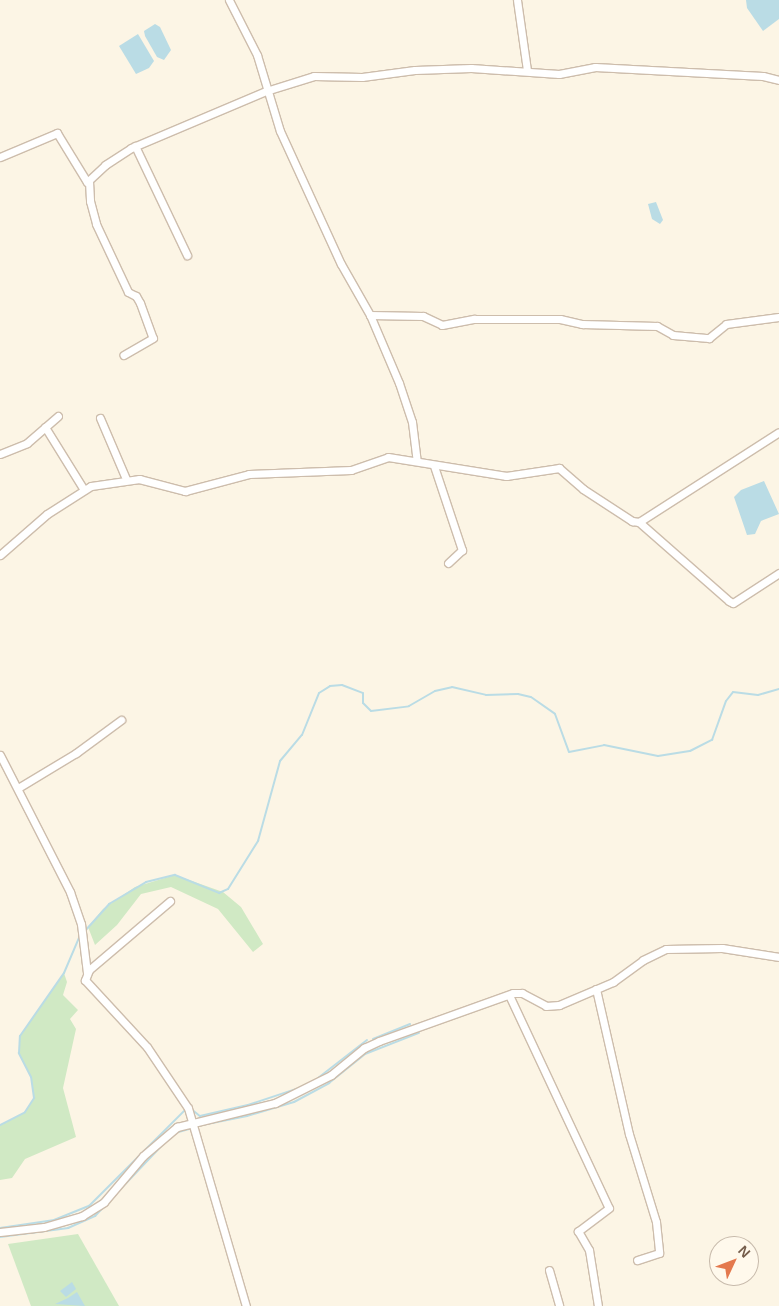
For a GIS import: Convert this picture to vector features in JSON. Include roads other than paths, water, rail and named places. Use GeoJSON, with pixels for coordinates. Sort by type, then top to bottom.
{"type":"FeatureCollection","features":[{"type":"Feature","properties":{"kind":"street"},"geometry":{"type":"LineString","coordinates":[[230,0],[257,55],[266,91],[280,130],[341,264],[370,316],[412,422],[417,461]]}},
{"type":"Feature","properties":{"kind":"street"},"geometry":{"type":"LineString","coordinates":[[517,0],[527,70]]}},
{"type":"Feature","properties":{"kind":"street"},"geometry":{"type":"LineString","coordinates":[[123,355],[153,338],[140,303],[136,296],[128,292],[96,224],[90,202],[89,181],[105,165],[135,146],[266,91],[314,76],[362,77],[415,70],[461,68],[527,70],[559,74],[595,67],[763,76],[779,80]]}},
{"type":"Feature","properties":{"kind":"street"},"geometry":{"type":"LineString","coordinates":[[0,157],[55,132],[62,138],[82,178],[89,181]]}},
{"type":"Feature","properties":{"kind":"street"},"geometry":{"type":"LineString","coordinates":[[135,146],[187,255]]}},
{"type":"Feature","properties":{"kind":"street"},"geometry":{"type":"LineString","coordinates":[[370,316],[424,316],[442,325],[474,319],[560,319],[582,324],[656,326],[673,335],[709,338],[726,324],[779,317]]}},
{"type":"Feature","properties":{"kind":"street"},"geometry":{"type":"LineString","coordinates":[[0,454],[27,443],[58,416]]}},
{"type":"Feature","properties":{"kind":"street"},"geometry":{"type":"LineString","coordinates":[[100,418],[126,479]]}},
{"type":"Feature","properties":{"kind":"street"},"geometry":{"type":"LineString","coordinates":[[45,427],[84,490]]}},
{"type":"Feature","properties":{"kind":"street"},"geometry":{"type":"LineString","coordinates":[[639,522],[779,432]]}},
{"type":"Feature","properties":{"kind":"street"},"geometry":{"type":"LineString","coordinates":[[0,555],[47,514],[84,490],[126,479],[139,479],[184,491],[249,474],[351,470],[388,457],[417,461],[434,466],[506,476],[559,468],[583,490],[632,521],[639,522],[729,602],[733,603],[779,573]]}},
{"type":"Feature","properties":{"kind":"street"},"geometry":{"type":"LineString","coordinates":[[434,466],[462,550],[448,563]]}},
{"type":"Feature","properties":{"kind":"street"},"geometry":{"type":"LineString","coordinates":[[18,788],[76,753],[121,720]]}},
{"type":"Feature","properties":{"kind":"street"},"geometry":{"type":"LineString","coordinates":[[0,755],[58,863],[81,924],[87,973],[85,980],[89,988],[147,1047],[169,1076],[188,1108],[246,1306]]}},
{"type":"Feature","properties":{"kind":"street"},"geometry":{"type":"LineString","coordinates":[[87,973],[170,901]]}},
{"type":"Feature","properties":{"kind":"street"},"geometry":{"type":"LineString","coordinates":[[0,1232],[44,1227],[82,1216],[104,1202],[142,1156],[176,1127],[275,1103],[331,1075],[364,1048],[379,1041],[509,995],[522,993],[546,1006],[559,1005],[596,989],[666,949],[722,948],[779,957]]}},
{"type":"Feature","properties":{"kind":"street"},"geometry":{"type":"LineString","coordinates":[[596,989],[629,1134],[656,1222],[659,1253],[637,1260]]}},
{"type":"Feature","properties":{"kind":"street"},"geometry":{"type":"LineString","coordinates":[[509,995],[609,1208],[578,1231],[588,1250],[598,1306]]}},
{"type":"Feature","properties":{"kind":"street"},"geometry":{"type":"LineString","coordinates":[[549,1270],[559,1306]]}},
{"type":"Feature","properties":{"kind":"water"},"geometry":{"type":"Polygon","coordinates":[[[746,0],[779,0],[779,19],[763,31],[747,8],[746,0]]]}},
{"type":"Feature","properties":{"kind":"water"},"geometry":{"type":"Polygon","coordinates":[[[155,24],[160,27],[171,50],[164,60],[157,57],[145,36],[144,31],[155,24]]]}},
{"type":"Feature","properties":{"kind":"water"},"geometry":{"type":"Polygon","coordinates":[[[138,34],[154,61],[149,68],[136,74],[119,46],[138,34]]]}},
{"type":"Feature","properties":{"kind":"water"},"geometry":{"type":"Polygon","coordinates":[[[656,202],[663,220],[660,224],[652,219],[648,204],[656,202]]]}},
{"type":"Feature","properties":{"kind":"water"},"geometry":{"type":"Polygon","coordinates":[[[764,481],[779,514],[761,521],[755,534],[747,535],[734,497],[741,490],[764,481]]]}},
{"type":"Feature","properties":{"kind":"water"},"geometry":{"type":"Polygon","coordinates":[[[72,1282],[76,1289],[66,1297],[60,1291],[72,1282]]]}},
{"type":"Feature","properties":{"kind":"water"},"geometry":{"type":"Polygon","coordinates":[[[77,1292],[85,1306],[55,1304],[68,1298],[77,1292]]]}},
{"type":"Feature","properties":{"kind":"waterway"},"geometry":{"type":"LineString","coordinates":[[84,932],[109,904],[146,882],[175,875],[219,893],[228,889],[258,841],[280,761],[302,735],[319,693],[330,686],[342,685],[363,693],[363,703],[371,711],[409,706],[435,691],[452,687],[486,695],[518,694],[531,697],[555,714],[569,752],[604,745],[658,756],[690,751],[712,740],[726,701],[733,692],[758,695],[779,689]]}},
{"type":"Feature","properties":{"kind":"waterway"},"geometry":{"type":"LineString","coordinates":[[0,1125],[25,1112],[34,1098],[31,1077],[19,1053],[20,1036],[64,973],[79,938]]}},
{"type":"Feature","properties":{"kind":"waterway"},"geometry":{"type":"LineString","coordinates":[[373,1039],[410,1024]]}},
{"type":"Feature","properties":{"kind":"waterway"},"geometry":{"type":"LineString","coordinates":[[197,1126],[247,1116],[294,1102],[329,1083],[365,1054],[419,1033]]}},
{"type":"Feature","properties":{"kind":"waterway"},"geometry":{"type":"LineString","coordinates":[[318,1078],[367,1040]]}},
{"type":"Feature","properties":{"kind":"waterway"},"geometry":{"type":"LineString","coordinates":[[190,1108],[200,1116],[248,1105],[296,1089]]}},
{"type":"Feature","properties":{"kind":"waterway"},"geometry":{"type":"LineString","coordinates":[[0,1228],[54,1220],[89,1206],[185,1110]]}},
{"type":"Feature","properties":{"kind":"waterway"},"geometry":{"type":"LineString","coordinates":[[175,1133],[192,1128]]}},
{"type":"Feature","properties":{"kind":"waterway"},"geometry":{"type":"LineString","coordinates":[[0,1237],[68,1228],[95,1216],[170,1137]]}}]}
